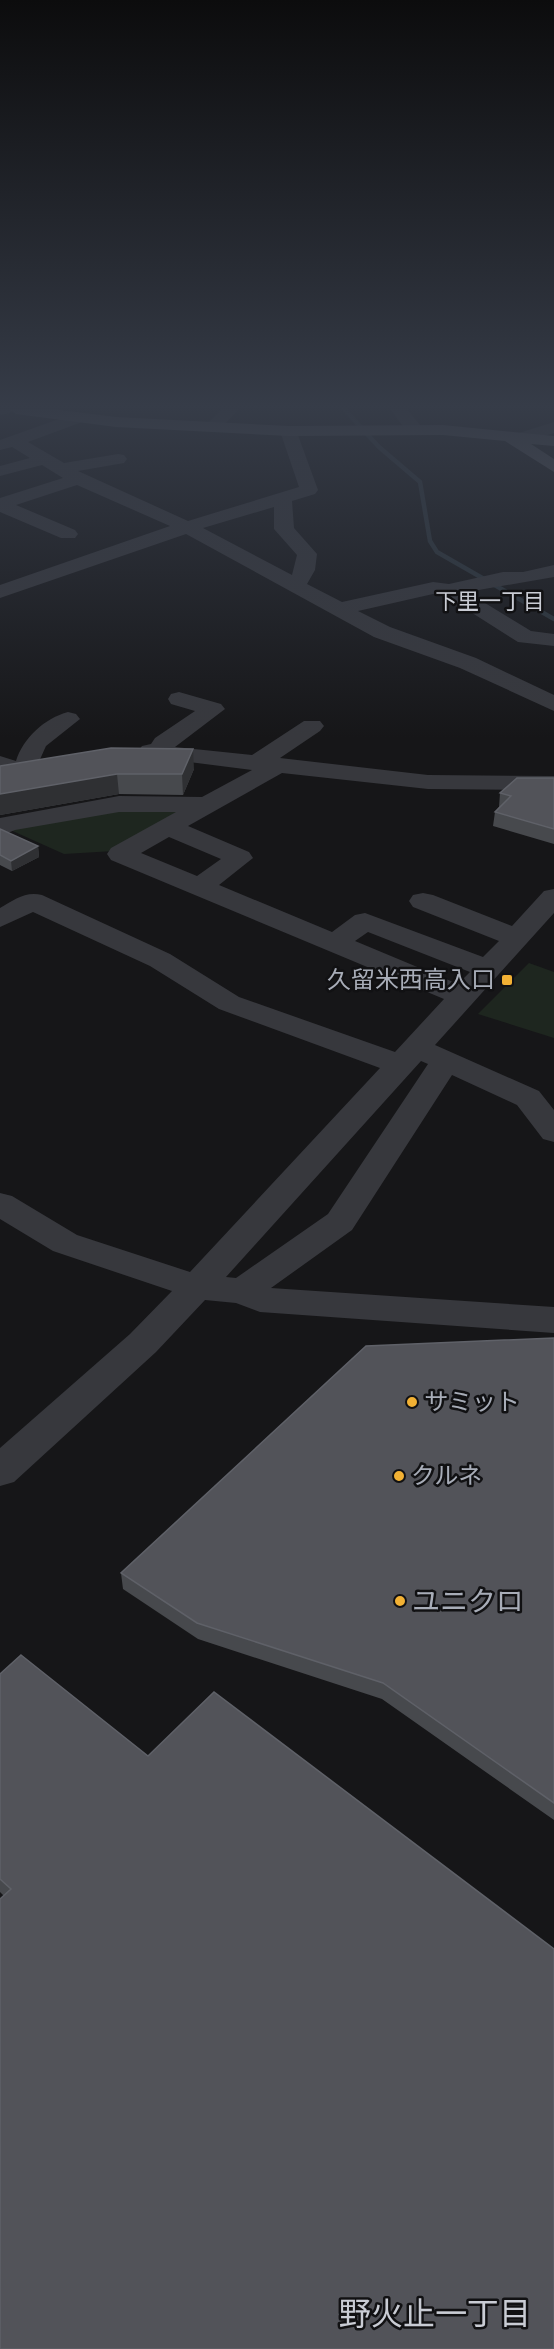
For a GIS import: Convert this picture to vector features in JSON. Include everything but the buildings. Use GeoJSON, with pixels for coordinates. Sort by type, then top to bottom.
{"type":"FeatureCollection","features":[{"type":"Feature","properties":{"kind":"street"},"geometry":{"type":"LineString","coordinates":[[33,519],[68,534]]}},
{"type":"Feature","properties":{"kind":"street"},"geometry":{"type":"LineString","coordinates":[[169,519],[382,632],[468,663],[554,704]]}},
{"type":"Feature","properties":{"kind":"street"},"geometry":{"type":"LineString","coordinates":[[0,592],[215,519]]}},
{"type":"Feature","properties":{"kind":"street"},"geometry":{"type":"LineString","coordinates":[[284,519],[284,529],[307,554],[305,570],[296,586]]}},
{"type":"Feature","properties":{"kind":"street"},"geometry":{"type":"LineString","coordinates":[[338,609],[434,588],[449,590],[503,578],[524,578],[554,571]]}},
{"type":"Feature","properties":{"kind":"street"},"geometry":{"type":"LineString","coordinates":[[524,578],[554,595]]}},
{"type":"Feature","properties":{"kind":"street"},"geometry":{"type":"LineString","coordinates":[[449,590],[526,637],[554,640]]}},
{"type":"Feature","properties":{"kind":"street"},"geometry":{"type":"LineString","coordinates":[[163,752],[164,743],[213,709],[179,699]]}},
{"type":"Feature","properties":{"kind":"street"},"geometry":{"type":"LineString","coordinates":[[9,764],[50,730],[68,719]]}},
{"type":"Feature","properties":{"kind":"street"},"geometry":{"type":"LineString","coordinates":[[312,726],[268,764],[206,805],[120,854],[462,996]]}},
{"type":"Feature","properties":{"kind":"street"},"geometry":{"type":"LineString","coordinates":[[129,752],[163,752],[428,782],[554,783]]}},
{"type":"Feature","properties":{"kind":"street"},"geometry":{"type":"LineString","coordinates":[[9,764],[57,758]]}},
{"type":"Feature","properties":{"kind":"street"},"geometry":{"type":"LineString","coordinates":[[0,828],[8,824],[119,804],[206,805]]}},
{"type":"Feature","properties":{"kind":"street"},"geometry":{"type":"LineString","coordinates":[[167,827],[240,858],[199,887]]}},
{"type":"Feature","properties":{"kind":"street"},"geometry":{"type":"LineString","coordinates":[[0,1471],[136,1350],[197,1287],[406,1056],[554,897]]}},
{"type":"Feature","properties":{"kind":"street"},"geometry":{"type":"LineString","coordinates":[[0,919],[32,901],[160,960],[229,1003],[406,1056],[446,1061],[528,1098],[554,1132]]}},
{"type":"Feature","properties":{"kind":"street"},"geometry":{"type":"LineString","coordinates":[[423,901],[516,938]]}},
{"type":"Feature","properties":{"kind":"street"},"geometry":{"type":"LineString","coordinates":[[334,943],[365,921],[488,969]]}},
{"type":"Feature","properties":{"kind":"street"},"geometry":{"type":"LineString","coordinates":[[243,1291],[340,1222],[446,1061]]}},
{"type":"Feature","properties":{"kind":"street"},"geometry":{"type":"LineString","coordinates":[[0,1204],[65,1243],[197,1287],[243,1291],[260,1300],[554,1320]]}},
{"type":"Feature","properties":{"kind":"shaded area"},"geometry":{"type":"Polygon","coordinates":[[[119,806],[195,807],[114,851],[64,854],[6,828],[119,806]]]}},
{"type":"Feature","properties":{"kind":"shaded area"},"geometry":{"type":"Polygon","coordinates":[[[529,963],[554,972],[554,1038],[478,1014],[529,963]]]}},
{"type":"Feature","properties":{"kind":"waterway"},"geometry":{"type":"LineString","coordinates":[[426,519],[430,541],[437,552],[554,619]]}},
{"type":"Feature","properties":{"kind":"place","name":"久留米西高入口"},"geometry":{"type":"Point","coordinates":[507,980]}},
{"type":"Feature","properties":{"kind":"place","name":"サミット"},"geometry":{"type":"Point","coordinates":[412,1402]}},
{"type":"Feature","properties":{"kind":"place","name":"クルネ"},"geometry":{"type":"Point","coordinates":[399,1476]}},
{"type":"Feature","properties":{"kind":"place","name":"ユニクロ"},"geometry":{"type":"Point","coordinates":[400,1601]}},
{"type":"Feature","properties":{"kind":"district","name":"下里一丁目"},"geometry":{"type":"Point","coordinates":[490,601]}},
{"type":"Feature","properties":{"kind":"district","name":"野火止一丁目"},"geometry":{"type":"Point","coordinates":[435,2314]}}]}
